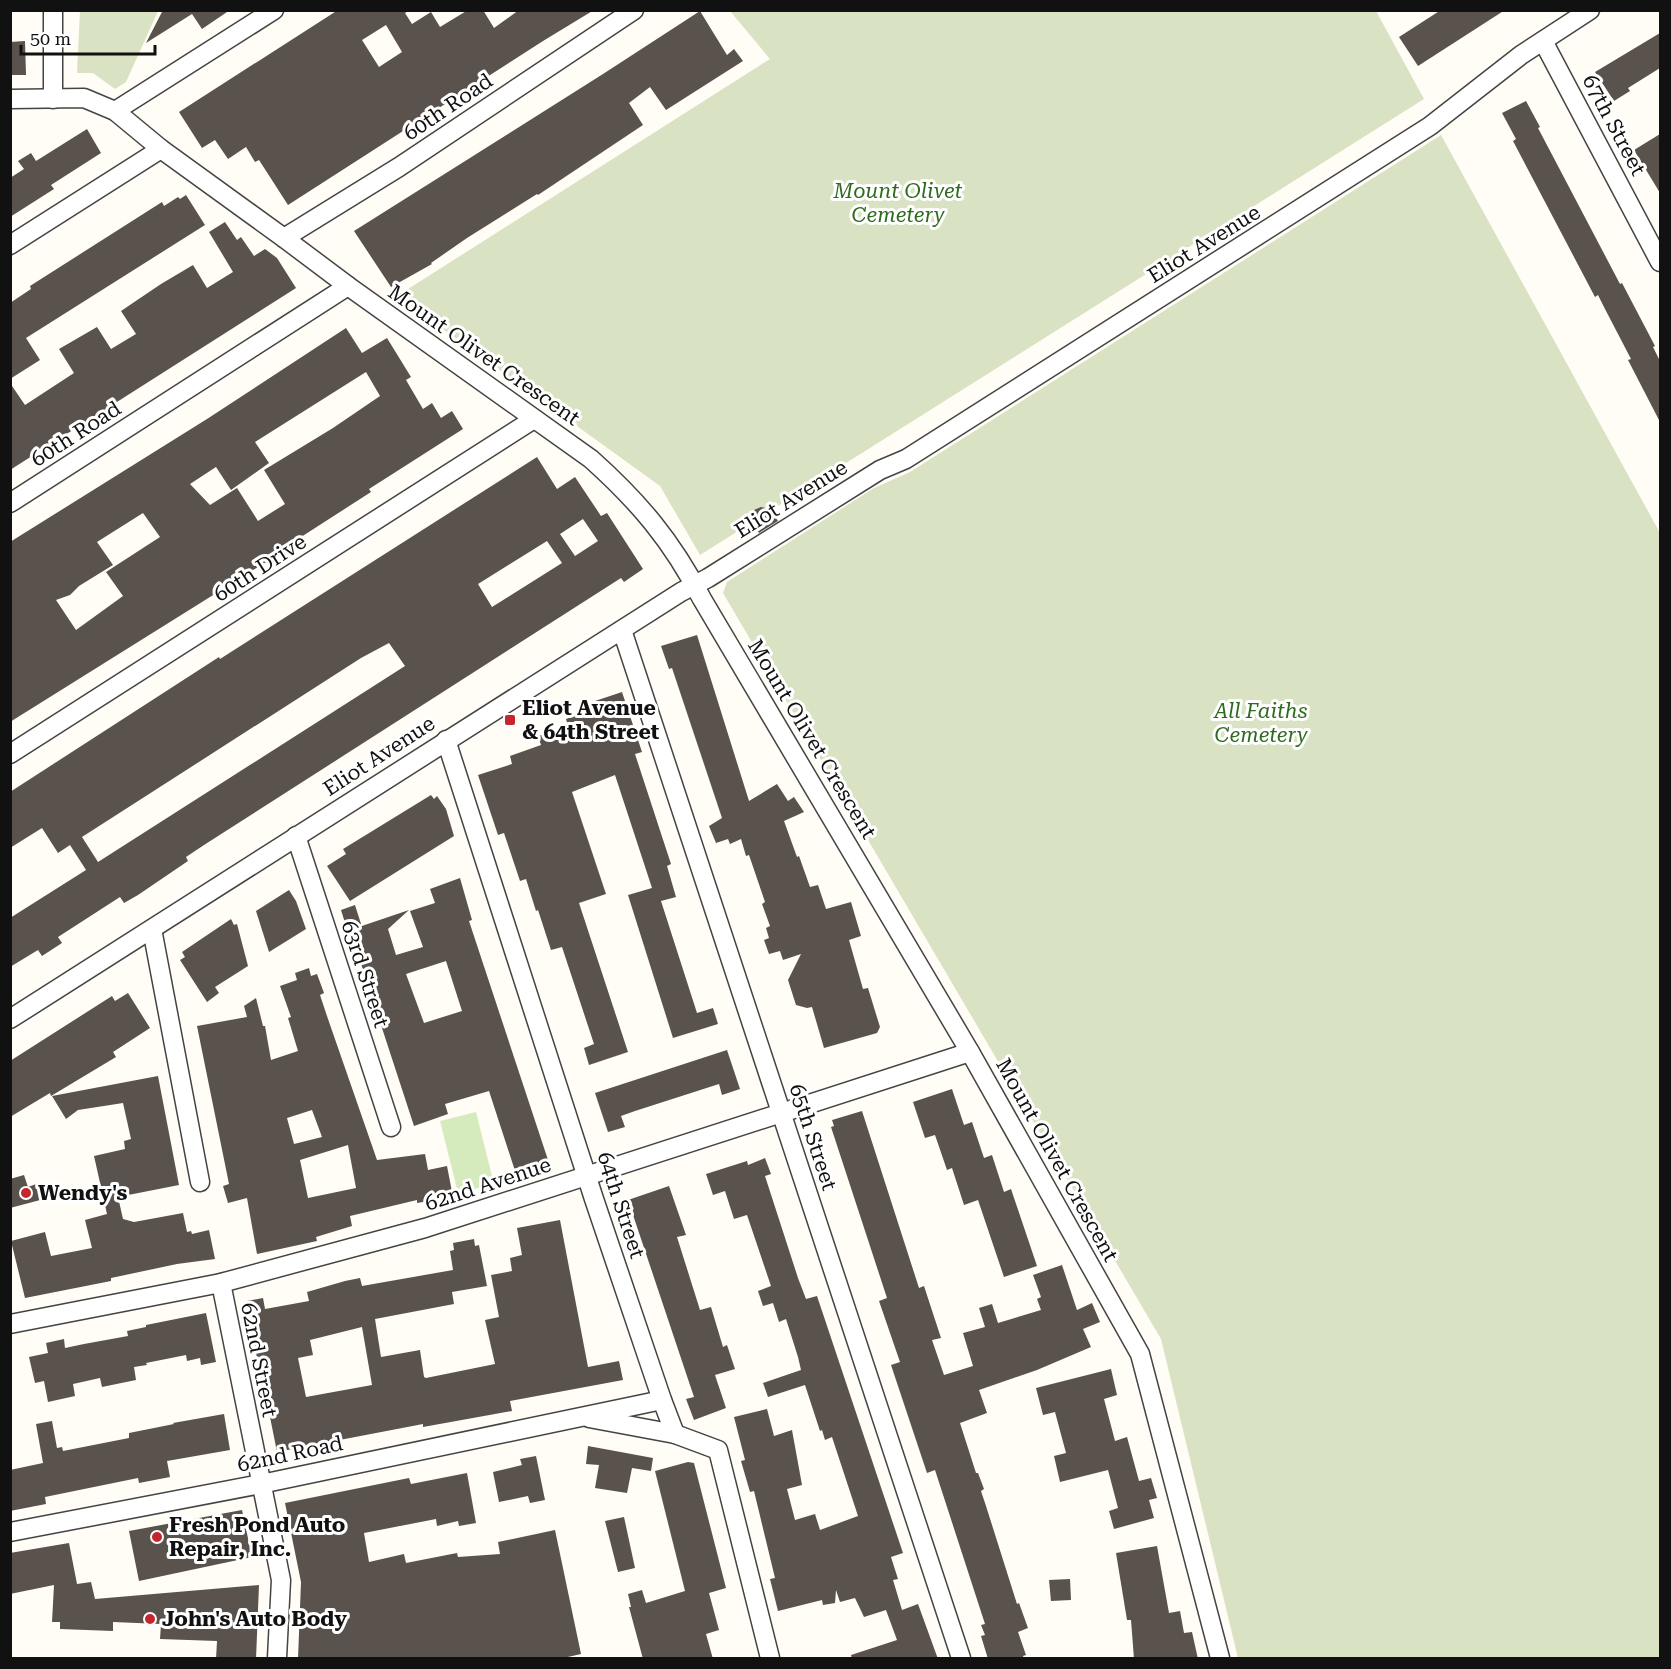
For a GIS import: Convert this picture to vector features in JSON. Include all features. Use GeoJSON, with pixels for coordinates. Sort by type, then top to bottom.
{"type":"FeatureCollection","features":[{"type":"Feature","properties":{"kind":"street"},"geometry":{"type":"LineString","coordinates":[[53,10],[53,99]]}},
{"type":"Feature","properties":{"kind":"street"},"geometry":{"type":"LineString","coordinates":[[115,111],[274,10]]}},
{"type":"Feature","properties":{"kind":"street","name":"60th Road"},"geometry":{"type":"LineString","coordinates":[[284,238],[399,167],[634,10]]}},
{"type":"Feature","properties":{"kind":"street","name":"Eliot Avenue"},"geometry":{"type":"LineString","coordinates":[[10,1019],[694,584],[708,578],[880,470],[906,459],[1431,126],[1521,55],[1590,10]]}},
{"type":"Feature","properties":{"kind":"street","name":"67th Street"},"geometry":{"type":"LineString","coordinates":[[1543,41],[1652,228],[1660,262]]}},
{"type":"Feature","properties":{"kind":"street","name":"Mount Olivet Crescent"},"geometry":{"type":"LineString","coordinates":[[10,99],[84,98],[115,111],[161,149],[348,286],[591,459],[644,510],[669,543],[694,584],[970,1052],[1140,1354],[1220,1659]]}},
{"type":"Feature","properties":{"kind":"street"},"geometry":{"type":"LineString","coordinates":[[10,245],[161,149]]}},
{"type":"Feature","properties":{"kind":"street","name":"60th Road"},"geometry":{"type":"LineString","coordinates":[[10,503],[348,286]]}},
{"type":"Feature","properties":{"kind":"street","name":"60th Drive"},"geometry":{"type":"LineString","coordinates":[[10,754],[534,419]]}},
{"type":"Feature","properties":{"kind":"street","name":"65th Street"},"geometry":{"type":"LineString","coordinates":[[622,630],[961,1659]]}},
{"type":"Feature","properties":{"kind":"street","name":"64th Street"},"geometry":{"type":"LineString","coordinates":[[446,740],[587,1176],[675,1434]]}},
{"type":"Feature","properties":{"kind":"street","name":"63rd Street"},"geometry":{"type":"LineString","coordinates":[[296,836],[392,1127]]}},
{"type":"Feature","properties":{"kind":"street"},"geometry":{"type":"LineString","coordinates":[[152,928],[200,1182]]}},
{"type":"Feature","properties":{"kind":"street","name":"62nd Avenue"},"geometry":{"type":"LineString","coordinates":[[10,1324],[221,1283],[425,1228],[970,1052]]}},
{"type":"Feature","properties":{"kind":"street","name":"62nd Street"},"geometry":{"type":"LineString","coordinates":[[221,1283],[281,1580],[278,1659]]}},
{"type":"Feature","properties":{"kind":"street","name":"62nd Road"},"geometry":{"type":"LineString","coordinates":[[10,1532],[261,1484],[662,1400]]}},
{"type":"Feature","properties":{"kind":"street","name":"62nd Road"},"geometry":{"type":"LineString","coordinates":[[578,1416],[675,1434]]}},
{"type":"Feature","properties":{"kind":"street"},"geometry":{"type":"LineString","coordinates":[[675,1434],[718,1450],[770,1659]]}},
{"type":"Feature","properties":{"kind":"green space"},"geometry":{"type":"Polygon","coordinates":[[[80,11],[158,11],[126,82],[115,89],[93,73],[77,73],[80,11]]]}},
{"type":"Feature","properties":{"kind":"green space","name":"Mount Olivet Cemetery"},"geometry":{"type":"Polygon","coordinates":[[[730,11],[1376,11],[1424,99],[700,555],[660,486],[397,296],[770,59],[730,11]]]}},
{"type":"Feature","properties":{"kind":"green space","name":"All Faiths Cemetery"},"geometry":{"type":"Polygon","coordinates":[[[1441,135],[1660,533],[1660,1658],[1238,1658],[1161,1339],[723,593],[727,582],[874,488],[910,472],[1441,135]]]}},
{"type":"Feature","properties":{"kind":"green space"},"geometry":{"type":"Polygon","coordinates":[[[476,1112],[494,1184],[458,1193],[440,1121],[476,1112]]]}},
{"type":"Feature","properties":{"kind":"building"},"geometry":{"type":"Polygon","coordinates":[[[163,10],[230,10],[202,29],[192,14],[146,43],[163,10]]]}},
{"type":"Feature","properties":{"kind":"building"},"geometry":{"type":"Polygon","coordinates":[[[338,10],[410,10],[405,13],[412,24],[431,12],[440,27],[468,10],[483,10],[494,28],[519,10],[594,10],[288,205],[259,160],[255,162],[246,147],[228,159],[215,140],[202,148],[179,112],[338,10]],[[386,25],[362,40],[379,67],[402,52],[386,25]]]}},
{"type":"Feature","properties":{"kind":"building"},"geometry":{"type":"Polygon","coordinates":[[[1441,10],[1505,10],[1418,66],[1399,37],[1441,10]]]}},
{"type":"Feature","properties":{"kind":"building"},"geometry":{"type":"Polygon","coordinates":[[[700,11],[727,55],[734,49],[743,61],[666,110],[650,87],[629,103],[643,125],[538,195],[467,238],[432,264],[391,287],[354,231],[700,11]]]}},
{"type":"Feature","properties":{"kind":"building"},"geometry":{"type":"Polygon","coordinates":[[[1660,33],[1660,68],[1628,88],[1630,91],[1614,101],[1595,72],[1660,33]]]}},
{"type":"Feature","properties":{"kind":"building"},"geometry":{"type":"Polygon","coordinates":[[[25,41],[26,75],[10,75],[10,42],[25,41]]]}},
{"type":"Feature","properties":{"kind":"building"},"geometry":{"type":"Polygon","coordinates":[[[1526,101],[1620,284],[1622,283],[1655,346],[1653,347],[1660,361],[1660,422],[1598,295],[1595,297],[1513,141],[1516,139],[1502,113],[1526,101]]]}},
{"type":"Feature","properties":{"kind":"building"},"geometry":{"type":"Polygon","coordinates":[[[87,129],[101,153],[51,185],[54,189],[10,217],[10,178],[24,169],[18,161],[31,153],[36,161],[87,129]]]}},
{"type":"Feature","properties":{"kind":"building"},"geometry":{"type":"Polygon","coordinates":[[[1660,134],[1660,193],[1634,150],[1660,134]]]}},
{"type":"Feature","properties":{"kind":"building"},"geometry":{"type":"Polygon","coordinates":[[[186,195],[205,225],[26,338],[40,360],[10,379],[10,303],[31,289],[30,286],[162,202],[164,206],[186,195]]]}},
{"type":"Feature","properties":{"kind":"building"},"geometry":{"type":"Polygon","coordinates":[[[225,222],[237,240],[241,237],[254,256],[265,249],[277,258],[296,288],[10,470],[10,383],[25,405],[74,373],[59,349],[97,327],[111,349],[136,334],[121,311],[193,265],[207,288],[233,272],[209,232],[225,222]]]}},
{"type":"Feature","properties":{"kind":"building"},"geometry":{"type":"Polygon","coordinates":[[[346,328],[362,353],[387,338],[411,377],[406,380],[423,409],[432,403],[441,418],[452,411],[463,429],[369,489],[371,492],[270,557],[271,559],[10,722],[10,542],[207,419],[346,328]],[[366,372],[255,442],[269,463],[231,490],[216,467],[190,484],[210,505],[237,488],[258,521],[285,504],[264,470],[380,396],[366,372]],[[143,513],[97,542],[113,565],[79,586],[70,595],[56,600],[76,630],[123,596],[106,572],[160,537],[143,513]]]}},
{"type":"Feature","properties":{"kind":"building"},"geometry":{"type":"Polygon","coordinates":[[[537,457],[557,489],[575,477],[601,516],[607,513],[643,569],[624,582],[621,578],[204,845],[186,857],[188,861],[138,895],[124,903],[120,897],[58,937],[62,943],[42,956],[38,950],[10,967],[10,918],[86,870],[70,845],[58,853],[42,828],[10,848],[10,792],[219,657],[220,659],[537,457]],[[583,519],[560,534],[575,556],[598,541],[583,519]],[[547,541],[478,584],[492,607],[562,563],[547,541]],[[389,643],[361,658],[82,837],[98,862],[405,666],[389,643]]]}},
{"type":"Feature","properties":{"kind":"building"},"geometry":{"type":"Polygon","coordinates":[[[761,507],[770,509],[778,521],[759,533],[750,520],[754,510],[761,507]]]}},
{"type":"Feature","properties":{"kind":"building"},"geometry":{"type":"Polygon","coordinates":[[[697,635],[749,801],[777,784],[788,801],[794,797],[804,812],[784,821],[810,887],[818,885],[826,909],[851,902],[861,936],[849,940],[863,989],[868,988],[880,1027],[877,1033],[824,1048],[812,1007],[796,1005],[788,980],[801,954],[783,960],[780,951],[769,954],[764,940],[769,938],[766,928],[770,926],[762,904],[765,902],[741,839],[730,844],[728,839],[716,843],[709,826],[722,818],[672,668],[669,669],[661,646],[697,635]]]}},
{"type":"Feature","properties":{"kind":"building"},"geometry":{"type":"Polygon","coordinates":[[[622,692],[642,752],[635,754],[671,864],[667,866],[676,897],[661,901],[697,1013],[713,1008],[718,1024],[673,1038],[628,895],[652,888],[615,775],[572,792],[606,894],[579,903],[628,1052],[589,1065],[584,1048],[594,1044],[562,947],[551,950],[526,879],[520,881],[504,833],[498,835],[478,775],[512,764],[510,756],[541,745],[538,736],[568,726],[566,719],[597,708],[595,701],[622,692]]]}},
{"type":"Feature","properties":{"kind":"building"},"geometry":{"type":"Polygon","coordinates":[[[431,795],[434,799],[437,796],[446,809],[454,836],[350,901],[327,866],[346,854],[343,849],[431,795]]]}},
{"type":"Feature","properties":{"kind":"building"},"geometry":{"type":"Polygon","coordinates":[[[460,878],[472,920],[469,921],[550,1166],[517,1177],[489,1091],[445,1104],[448,1114],[414,1126],[350,930],[409,910],[388,929],[396,955],[423,947],[410,911],[435,903],[430,889],[460,878]],[[446,961],[406,974],[424,1023],[462,1011],[446,961]]]}},
{"type":"Feature","properties":{"kind":"building"},"geometry":{"type":"Polygon","coordinates":[[[289,890],[296,901],[306,929],[269,952],[256,911],[289,890]]]}},
{"type":"Feature","properties":{"kind":"building"},"geometry":{"type":"Polygon","coordinates":[[[355,905],[361,924],[347,929],[341,910],[355,905]]]}},
{"type":"Feature","properties":{"kind":"building"},"geometry":{"type":"Polygon","coordinates":[[[231,919],[234,925],[237,924],[248,966],[215,987],[219,993],[207,1002],[180,960],[185,957],[182,952],[231,919]]]}},
{"type":"Feature","properties":{"kind":"building"},"geometry":{"type":"Polygon","coordinates":[[[309,968],[311,976],[317,974],[324,993],[320,995],[377,1160],[425,1154],[428,1170],[447,1166],[453,1197],[417,1203],[417,1200],[350,1216],[352,1226],[316,1237],[317,1241],[257,1254],[247,1198],[228,1203],[223,1186],[229,1184],[197,1026],[247,1017],[244,1006],[256,998],[263,1026],[265,1026],[271,1060],[298,1051],[288,1018],[291,1017],[280,986],[297,980],[295,973],[309,968]],[[312,1110],[287,1118],[294,1144],[322,1137],[312,1110]],[[348,1145],[300,1160],[308,1198],[356,1188],[348,1145]]]}},
{"type":"Feature","properties":{"kind":"building"},"geometry":{"type":"Polygon","coordinates":[[[128,993],[150,1028],[113,1052],[116,1057],[51,1096],[50,1093],[10,1117],[10,1061],[112,996],[115,1001],[128,993]]]}},
{"type":"Feature","properties":{"kind":"building"},"geometry":{"type":"Polygon","coordinates":[[[727,1050],[740,1089],[722,1095],[719,1084],[635,1111],[621,1116],[625,1127],[608,1132],[595,1093],[727,1050]]]}},
{"type":"Feature","properties":{"kind":"building"},"geometry":{"type":"Polygon","coordinates":[[[158,1076],[179,1185],[118,1197],[123,1219],[134,1222],[183,1213],[187,1232],[191,1231],[192,1234],[209,1230],[215,1259],[177,1264],[111,1278],[111,1281],[25,1298],[11,1241],[45,1232],[51,1256],[92,1248],[85,1220],[107,1214],[94,1156],[125,1149],[124,1141],[131,1139],[123,1103],[78,1110],[66,1119],[52,1096],[158,1076]]]}},
{"type":"Feature","properties":{"kind":"building"},"geometry":{"type":"Polygon","coordinates":[[[952,1089],[964,1125],[972,1122],[984,1158],[992,1155],[1004,1192],[1011,1189],[1037,1266],[1004,1277],[978,1200],[964,1205],[952,1168],[947,1170],[935,1135],[925,1138],[913,1102],[952,1089]]]}},
{"type":"Feature","properties":{"kind":"building"},"geometry":{"type":"Polygon","coordinates":[[[862,1111],[919,1288],[924,1286],[941,1338],[932,1340],[944,1375],[973,1366],[963,1333],[985,1327],[979,1308],[992,1304],[998,1323],[1041,1310],[1037,1299],[1041,1297],[1033,1275],[1062,1265],[1077,1310],[1092,1303],[1100,1322],[1083,1329],[1091,1347],[1037,1370],[979,1390],[987,1413],[960,1423],[976,1473],[984,1489],[981,1491],[1017,1604],[1019,1603],[1028,1628],[1018,1632],[1026,1655],[1023,1656],[1024,1659],[988,1659],[981,1636],[985,1635],[981,1625],[985,1624],[935,1470],[927,1473],[891,1365],[900,1362],[879,1301],[887,1298],[831,1127],[834,1126],[832,1120],[862,1111]]]}},
{"type":"Feature","properties":{"kind":"building"},"geometry":{"type":"Polygon","coordinates":[[[765,1158],[771,1174],[765,1176],[798,1278],[806,1299],[817,1296],[903,1553],[891,1557],[898,1579],[893,1580],[902,1610],[918,1604],[938,1659],[852,1659],[851,1655],[897,1640],[886,1610],[864,1617],[855,1598],[840,1602],[836,1590],[835,1603],[823,1605],[822,1600],[778,1611],[770,1579],[775,1578],[754,1491],[750,1492],[741,1461],[745,1460],[734,1417],[767,1409],[774,1436],[792,1430],[802,1485],[787,1489],[795,1520],[815,1514],[820,1530],[858,1516],[832,1437],[825,1440],[822,1430],[820,1431],[805,1385],[768,1397],[763,1383],[801,1370],[798,1357],[786,1319],[779,1322],[773,1303],[763,1306],[758,1291],[771,1286],[747,1215],[734,1219],[725,1191],[713,1195],[706,1174],[747,1161],[748,1165],[765,1158]]]}},
{"type":"Feature","properties":{"kind":"building","name":"Wendy's"},"geometry":{"type":"Polygon","coordinates":[[[24,1175],[28,1187],[39,1183],[44,1199],[10,1208],[10,1179],[24,1175]]]}},
{"type":"Feature","properties":{"kind":"building"},"geometry":{"type":"Polygon","coordinates":[[[669,1186],[686,1235],[677,1237],[700,1310],[711,1307],[723,1347],[727,1345],[735,1369],[715,1375],[726,1408],[694,1420],[686,1399],[694,1397],[628,1200],[669,1186]]]}},
{"type":"Feature","properties":{"kind":"building"},"geometry":{"type":"Polygon","coordinates":[[[560,1220],[588,1367],[619,1361],[623,1380],[510,1401],[512,1411],[423,1427],[423,1424],[277,1452],[266,1397],[264,1397],[247,1301],[263,1298],[265,1309],[309,1301],[307,1292],[345,1281],[360,1278],[362,1286],[453,1270],[450,1251],[454,1250],[453,1243],[474,1239],[475,1246],[479,1245],[487,1286],[452,1292],[454,1304],[375,1319],[381,1357],[420,1350],[426,1378],[495,1364],[485,1320],[499,1317],[491,1275],[512,1271],[510,1258],[522,1255],[517,1228],[560,1220]],[[362,1327],[310,1340],[313,1355],[298,1358],[306,1397],[372,1385],[362,1327]]]}},
{"type":"Feature","properties":{"kind":"building"},"geometry":{"type":"Polygon","coordinates":[[[206,1313],[216,1362],[201,1365],[200,1358],[187,1361],[186,1355],[146,1363],[147,1365],[134,1367],[136,1380],[102,1387],[100,1378],[73,1384],[75,1396],[48,1402],[44,1381],[35,1383],[29,1357],[48,1353],[46,1343],[64,1339],[65,1348],[128,1336],[127,1331],[146,1327],[146,1325],[206,1313]]]}},
{"type":"Feature","properties":{"kind":"building"},"geometry":{"type":"Polygon","coordinates":[[[1111,1369],[1117,1395],[1104,1399],[1115,1441],[1127,1437],[1139,1481],[1151,1478],[1157,1498],[1149,1500],[1154,1518],[1114,1529],[1109,1511],[1118,1508],[1108,1470],[1060,1482],[1054,1456],[1066,1453],[1055,1412],[1043,1415],[1036,1388],[1111,1369]]]}},
{"type":"Feature","properties":{"kind":"building"},"geometry":{"type":"Polygon","coordinates":[[[224,1414],[230,1450],[167,1461],[170,1477],[139,1483],[138,1478],[45,1497],[46,1504],[10,1511],[10,1470],[43,1463],[36,1424],[52,1421],[57,1448],[62,1447],[63,1451],[129,1438],[129,1433],[224,1414]]]}},
{"type":"Feature","properties":{"kind":"building"},"geometry":{"type":"Polygon","coordinates":[[[588,1446],[653,1458],[651,1471],[632,1468],[627,1493],[595,1488],[599,1465],[586,1464],[588,1446]]]}},
{"type":"Feature","properties":{"kind":"building"},"geometry":{"type":"Polygon","coordinates":[[[536,1456],[545,1500],[530,1503],[528,1496],[499,1502],[493,1472],[522,1465],[520,1459],[536,1456]]]}},
{"type":"Feature","properties":{"kind":"building"},"geometry":{"type":"Polygon","coordinates":[[[688,1462],[694,1463],[726,1588],[709,1593],[719,1630],[706,1634],[713,1659],[643,1659],[629,1607],[631,1607],[628,1594],[642,1590],[646,1603],[685,1591],[655,1471],[688,1462]]]}},
{"type":"Feature","properties":{"kind":"building"},"geometry":{"type":"Polygon","coordinates":[[[467,1473],[476,1523],[459,1526],[458,1521],[437,1526],[436,1519],[364,1533],[369,1562],[404,1554],[406,1563],[457,1553],[458,1557],[500,1554],[498,1542],[555,1530],[581,1654],[559,1659],[298,1659],[301,1582],[285,1503],[409,1478],[411,1484],[467,1473]]]}},
{"type":"Feature","properties":{"kind":"building"},"geometry":{"type":"Polygon","coordinates":[[[242,1510],[252,1557],[139,1581],[129,1531],[242,1510]]]}},
{"type":"Feature","properties":{"kind":"building"},"geometry":{"type":"Polygon","coordinates":[[[624,1517],[635,1568],[618,1572],[605,1521],[624,1517]]]}},
{"type":"Feature","properties":{"kind":"building"},"geometry":{"type":"Polygon","coordinates":[[[69,1543],[77,1584],[91,1582],[95,1599],[259,1585],[256,1659],[216,1659],[217,1641],[160,1639],[161,1624],[113,1622],[113,1631],[60,1629],[60,1622],[52,1622],[54,1585],[10,1594],[10,1553],[69,1543]]]}},
{"type":"Feature","properties":{"kind":"building"},"geometry":{"type":"Polygon","coordinates":[[[1157,1546],[1169,1613],[1180,1611],[1184,1633],[1192,1632],[1198,1659],[1134,1659],[1131,1620],[1127,1620],[1116,1553],[1157,1546]]]}},
{"type":"Feature","properties":{"kind":"building"},"geometry":{"type":"Polygon","coordinates":[[[1070,1579],[1071,1600],[1051,1601],[1049,1580],[1070,1579]]]}},
{"type":"Feature","properties":{"kind":"place","name":"Eliot Avenue & 64th Street"},"geometry":{"type":"Point","coordinates":[510,720]}},
{"type":"Feature","properties":{"kind":"place","name":"Wendy's"},"geometry":{"type":"Point","coordinates":[26,1193]}},
{"type":"Feature","properties":{"kind":"place","name":"Fresh Pond Auto Repair, Inc."},"geometry":{"type":"Point","coordinates":[157,1537]}},
{"type":"Feature","properties":{"kind":"place","name":"John's Auto Body"},"geometry":{"type":"Point","coordinates":[150,1619]}}]}
